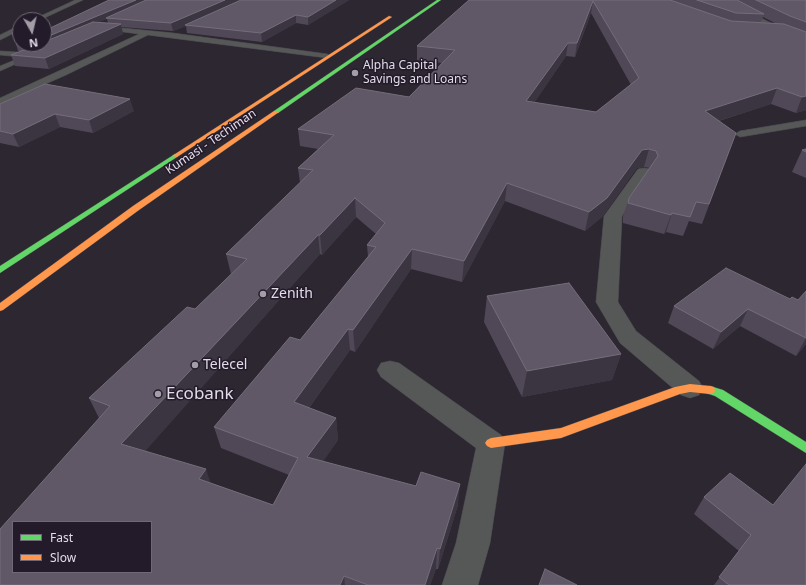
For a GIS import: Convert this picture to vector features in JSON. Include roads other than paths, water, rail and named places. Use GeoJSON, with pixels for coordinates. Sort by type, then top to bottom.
{"type":"FeatureCollection","features":[{"type":"Feature","properties":{"kind":"main road","name":"Kumasi - Techiman"},"geometry":{"type":"LineString","coordinates":[[0,308],[136,208],[439,0]]}},
{"type":"Feature","properties":{"kind":"main road"},"geometry":{"type":"LineString","coordinates":[[0,270],[327,56],[399,11]]}},
{"type":"Feature","properties":{"kind":"main road"},"geometry":{"type":"LineString","coordinates":[[491,443],[561,433],[679,390],[690,388],[719,392],[806,448]]}},
{"type":"Feature","properties":{"kind":"street"},"geometry":{"type":"LineString","coordinates":[[718,0],[781,32],[806,42]]}},
{"type":"Feature","properties":{"kind":"street"},"geometry":{"type":"LineString","coordinates":[[759,32],[781,32]]}},
{"type":"Feature","properties":{"kind":"street"},"geometry":{"type":"LineString","coordinates":[[644,173],[613,216],[607,302],[628,336],[690,388]]}},
{"type":"Feature","properties":{"kind":"street"},"geometry":{"type":"LineString","coordinates":[[390,370],[491,443],[473,543],[460,585]]}},
{"type":"Feature","properties":{"kind":"lane"},"geometry":{"type":"LineString","coordinates":[[52,12],[80,0]]}},
{"type":"Feature","properties":{"kind":"lane"},"geometry":{"type":"LineString","coordinates":[[110,22],[96,28],[173,36],[327,56]]}},
{"type":"Feature","properties":{"kind":"lane"},"geometry":{"type":"LineString","coordinates":[[173,36],[186,30]]}},
{"type":"Feature","properties":{"kind":"lane"},"geometry":{"type":"LineString","coordinates":[[0,38],[12,31]]}},
{"type":"Feature","properties":{"kind":"lane"},"geometry":{"type":"LineString","coordinates":[[0,101],[63,73],[146,33]]}},
{"type":"Feature","properties":{"kind":"lane"},"geometry":{"type":"LineString","coordinates":[[0,53],[37,53],[0,69]]}},
{"type":"Feature","properties":{"kind":"lane"},"geometry":{"type":"LineString","coordinates":[[740,134],[806,123]]}},
{"type":"Feature","properties":{"kind":"place","name":"Alpha Capital Savings and Loans"},"geometry":{"type":"Point","coordinates":[355,73]}},
{"type":"Feature","properties":{"kind":"place","name":"Zenith"},"geometry":{"type":"Point","coordinates":[263,294]}},
{"type":"Feature","properties":{"kind":"place","name":"Telecel"},"geometry":{"type":"Point","coordinates":[195,365]}},
{"type":"Feature","properties":{"kind":"place","name":"Ecobank"},"geometry":{"type":"Point","coordinates":[158,394]}}]}
